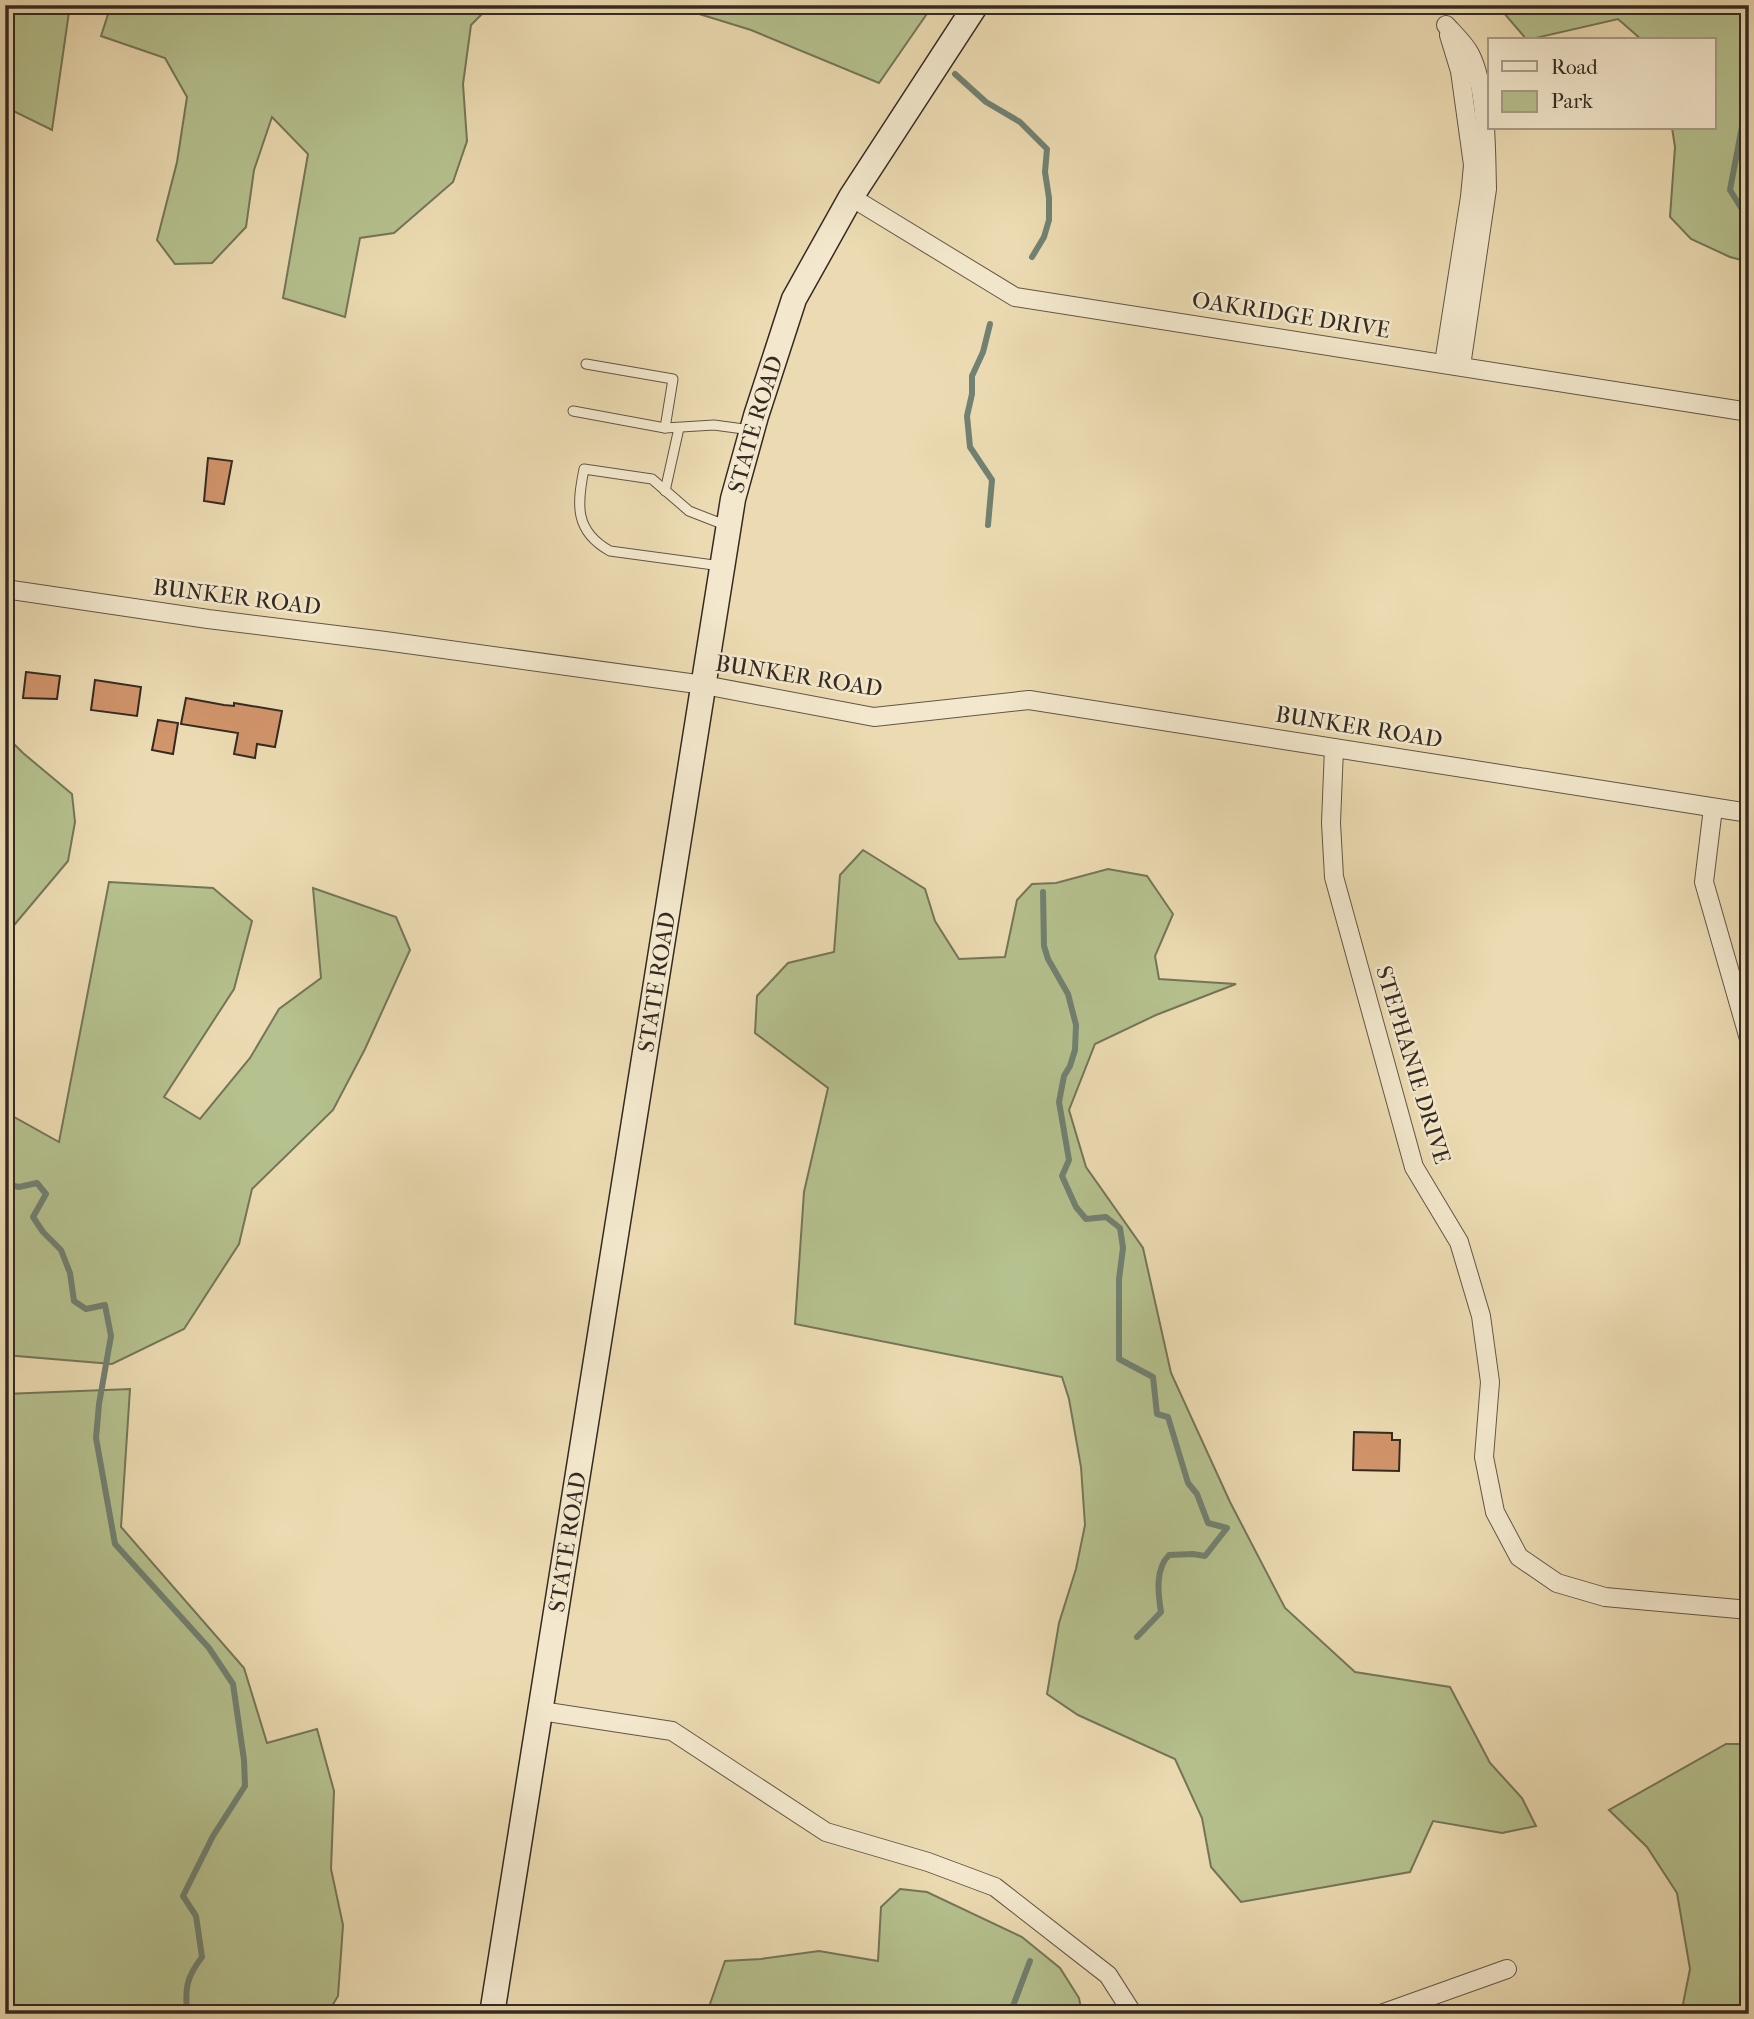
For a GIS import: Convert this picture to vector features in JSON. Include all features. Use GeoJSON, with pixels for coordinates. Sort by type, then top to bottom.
{"type":"FeatureCollection","features":[{"type":"Feature","properties":{"kind":"main road","name":"STATE ROAD"},"geometry":{"type":"LineString","coordinates":[[492,2014],[733,499],[794,299],[851,197],[976,5]]}},
{"type":"Feature","properties":{"kind":"street"},"geometry":{"type":"LineString","coordinates":[[1446,25],[1470,54],[1479,81],[1487,189],[1452,365],[1473,165],[1460,71],[1446,25]]}},
{"type":"Feature","properties":{"kind":"street","name":"OAKRIDGE DRIVE"},"geometry":{"type":"LineString","coordinates":[[851,197],[1015,297],[1749,412]]}},
{"type":"Feature","properties":{"kind":"street","name":"BUNKER ROAD"},"geometry":{"type":"LineString","coordinates":[[5,589],[704,685],[874,717],[1029,699],[1749,813]]}},
{"type":"Feature","properties":{"kind":"street","name":"STEPHANIE DRIVE"},"geometry":{"type":"LineString","coordinates":[[1334,748],[1331,823],[1334,877],[1414,1167],[1459,1242],[1481,1316],[1490,1382],[1484,1457],[1495,1512],[1518,1558],[1557,1583],[1605,1597],[1749,1610]]}},
{"type":"Feature","properties":{"kind":"street"},"geometry":{"type":"LineString","coordinates":[[1713,808],[1704,882],[1749,1039]]}},
{"type":"Feature","properties":{"kind":"street"},"geometry":{"type":"LineString","coordinates":[[541,1710],[672,1731],[826,1832],[928,1862],[995,1887],[1108,1975],[1133,2014]]}},
{"type":"Feature","properties":{"kind":"street"},"geometry":{"type":"LineString","coordinates":[[1381,2014],[1507,1969]]}},
{"type":"Feature","properties":{"kind":"lane"},"geometry":{"type":"LineString","coordinates":[[586,364],[673,379],[665,428]]}},
{"type":"Feature","properties":{"kind":"lane"},"geometry":{"type":"LineString","coordinates":[[573,411],[665,428],[714,425],[752,430]]}},
{"type":"Feature","properties":{"kind":"lane"},"geometry":{"type":"LineString","coordinates":[[665,491],[679,428]]}},
{"type":"Feature","properties":{"kind":"lane"},"geometry":{"type":"LineString","coordinates":[[722,566],[610,551],[594,542],[580,517],[579,494],[584,468],[652,479],[689,511],[728,526]]}},
{"type":"Feature","properties":{"kind":"green space"},"geometry":{"type":"Polygon","coordinates":[[[5,5],[70,5],[52,130],[5,107],[5,5]]]}},
{"type":"Feature","properties":{"kind":"green space"},"geometry":{"type":"Polygon","coordinates":[[[111,5],[491,5],[471,25],[463,84],[467,141],[453,182],[394,233],[360,238],[345,317],[283,298],[308,154],[272,117],[254,170],[246,227],[212,263],[175,264],[157,240],[177,162],[187,97],[165,58],[101,36],[111,5]]]}},
{"type":"Feature","properties":{"kind":"green space"},"geometry":{"type":"Polygon","coordinates":[[[670,5],[933,5],[879,83],[751,30],[670,5]]]}},
{"type":"Feature","properties":{"kind":"green space"},"geometry":{"type":"Polygon","coordinates":[[[1497,5],[1749,5],[1749,262],[1730,257],[1691,239],[1670,217],[1675,147],[1672,130],[1716,130],[1716,38],[1640,38],[1618,19],[1525,38],[1497,5]]]}},
{"type":"Feature","properties":{"kind":"green space"},"geometry":{"type":"Polygon","coordinates":[[[5,735],[72,794],[75,822],[68,861],[5,936],[5,735]]]}},
{"type":"Feature","properties":{"kind":"green space"},"geometry":{"type":"Polygon","coordinates":[[[863,850],[925,889],[935,921],[959,959],[1005,957],[1017,900],[1032,884],[1056,883],[1108,869],[1147,876],[1173,914],[1155,956],[1159,979],[1236,984],[1156,1015],[1095,1044],[1069,1110],[1086,1167],[1143,1248],[1171,1373],[1230,1502],[1285,1608],[1355,1672],[1450,1687],[1490,1763],[1522,1798],[1536,1826],[1502,1833],[1433,1821],[1410,1872],[1241,1902],[1211,1867],[1202,1818],[1175,1759],[1078,1715],[1047,1694],[1059,1623],[1076,1569],[1085,1525],[1081,1467],[1069,1399],[1062,1377],[795,1324],[804,1192],[828,1088],[755,1033],[757,996],[788,963],[834,952],[840,875],[863,850]]]}},
{"type":"Feature","properties":{"kind":"green space"},"geometry":{"type":"Polygon","coordinates":[[[109,882],[213,888],[252,921],[234,989],[164,1097],[200,1119],[250,1058],[279,1009],[321,978],[313,888],[396,917],[410,950],[365,1049],[333,1110],[252,1189],[239,1244],[184,1329],[112,1364],[5,1355],[5,1112],[59,1142],[109,882]]]}},
{"type":"Feature","properties":{"kind":"green space"},"geometry":{"type":"Polygon","coordinates":[[[130,1389],[121,1527],[244,1668],[267,1743],[317,1729],[334,1791],[331,1869],[343,1925],[338,1996],[327,2014],[5,2014],[5,1394],[130,1389]]]}},
{"type":"Feature","properties":{"kind":"green space"},"geometry":{"type":"Polygon","coordinates":[[[1726,1744],[1749,1744],[1749,2014],[1681,2014],[1690,1969],[1677,1893],[1647,1847],[1609,1810],[1726,1744]]]}},
{"type":"Feature","properties":{"kind":"green space"},"geometry":{"type":"Polygon","coordinates":[[[900,1889],[927,1892],[1022,1937],[1060,1968],[1079,1998],[1082,2014],[714,2014],[710,2004],[725,1961],[819,1951],[878,1961],[881,1907],[900,1889]]]}},
{"type":"Feature","properties":{"kind":"building"},"geometry":{"type":"Polygon","coordinates":[[[208,458],[232,461],[224,504],[204,501],[208,458]]]}},
{"type":"Feature","properties":{"kind":"building"},"geometry":{"type":"Polygon","coordinates":[[[26,672],[60,676],[57,699],[23,698],[26,672]]]}},
{"type":"Feature","properties":{"kind":"building"},"geometry":{"type":"Polygon","coordinates":[[[95,680],[141,687],[137,716],[91,710],[95,680]]]}},
{"type":"Feature","properties":{"kind":"building"},"geometry":{"type":"Polygon","coordinates":[[[186,698],[282,711],[275,747],[257,744],[255,758],[234,754],[238,733],[181,724],[186,698]]]}},
{"type":"Feature","properties":{"kind":"building"},"geometry":{"type":"Polygon","coordinates":[[[158,720],[178,723],[173,754],[152,750],[158,720]]]}},
{"type":"Feature","properties":{"kind":"building"},"geometry":{"type":"Polygon","coordinates":[[[1354,1432],[1392,1433],[1392,1440],[1400,1440],[1399,1471],[1353,1470],[1354,1432]]]}},
{"type":"Feature","properties":{"kind":"waterway"},"geometry":{"type":"LineString","coordinates":[[955,74],[986,102],[1020,122],[1047,149],[1045,172],[1049,220],[1044,237],[1032,257]]}},
{"type":"Feature","properties":{"kind":"waterway"},"geometry":{"type":"LineString","coordinates":[[1749,89],[1730,190],[1749,216]]}},
{"type":"Feature","properties":{"kind":"waterway"},"geometry":{"type":"LineString","coordinates":[[988,525],[992,480],[970,447],[967,416],[972,394],[972,376],[983,352],[990,324]]}},
{"type":"Feature","properties":{"kind":"waterway"},"geometry":{"type":"LineString","coordinates":[[1043,892],[1044,946],[1048,959],[1068,994],[1076,1025],[1075,1050],[1064,1076],[1059,1102],[1069,1160],[1062,1176],[1076,1207],[1086,1219],[1106,1217],[1120,1228],[1123,1248],[1119,1279],[1119,1359],[1153,1377],[1157,1414],[1168,1417],[1188,1483],[1197,1494],[1208,1523],[1227,1528],[1205,1556],[1169,1555],[1160,1574],[1161,1612],[1137,1637]]}},
{"type":"Feature","properties":{"kind":"waterway"},"geometry":{"type":"LineString","coordinates":[[5,1184],[19,1187],[37,1183],[46,1194],[33,1217],[61,1250],[70,1273],[74,1301],[86,1309],[105,1305],[111,1336],[96,1438],[115,1544],[209,1648],[233,1684],[245,1786],[213,1836],[183,1896],[196,1916],[202,1957],[188,1984],[187,2014]]}},
{"type":"Feature","properties":{"kind":"waterway"},"geometry":{"type":"LineString","coordinates":[[1010,2014],[1030,1961]]}}]}
